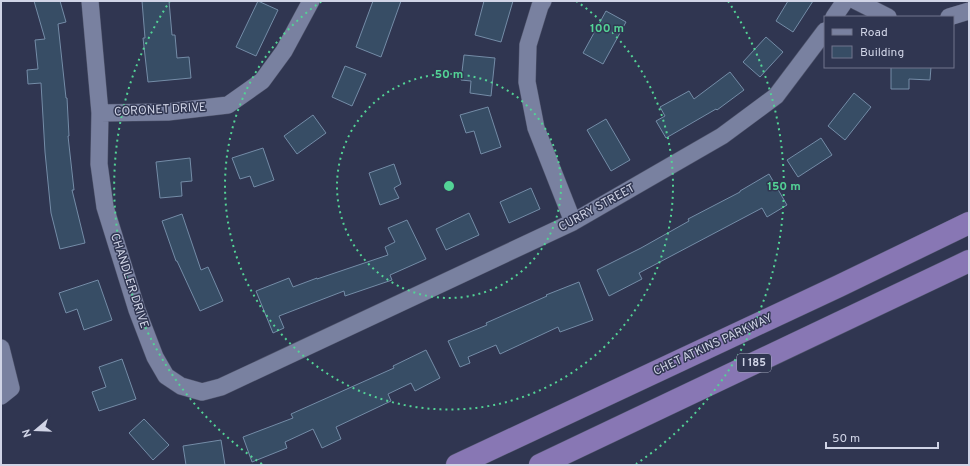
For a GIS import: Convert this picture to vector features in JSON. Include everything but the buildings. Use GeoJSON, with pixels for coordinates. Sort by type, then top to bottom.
{"type":"FeatureCollection","features":[{"type":"Feature","properties":{"kind":"highway","name":"CHET ATKINS PARKWAY"},"geometry":{"type":"LineString","coordinates":[[457,465],[839,286],[969,223]]}},
{"type":"Feature","properties":{"kind":"highway","name":"I 185"},"geometry":{"type":"LineString","coordinates":[[540,465],[969,261]]}},
{"type":"Feature","properties":{"kind":"street","name":"CHANDLER DRIVE"},"geometry":{"type":"LineString","coordinates":[[90,1],[100,113],[99,164],[105,207],[137,310],[156,357],[166,376],[181,386],[202,392],[221,387],[332,335]]}},
{"type":"Feature","properties":{"kind":"street","name":"CORONET DRIVE"},"geometry":{"type":"LineString","coordinates":[[100,113],[168,112],[228,106],[262,81],[284,51],[311,1]]}},
{"type":"Feature","properties":{"kind":"street"},"geometry":{"type":"LineString","coordinates":[[543,1],[528,44],[528,82],[536,128],[574,222]]}},
{"type":"Feature","properties":{"kind":"street"},"geometry":{"type":"LineString","coordinates":[[835,16],[845,1]]}},
{"type":"Feature","properties":{"kind":"street"},"geometry":{"type":"LineString","coordinates":[[856,1],[886,16]]}},
{"type":"Feature","properties":{"kind":"street"},"geometry":{"type":"LineString","coordinates":[[952,16],[969,11]]}},
{"type":"Feature","properties":{"kind":"street","name":"CURRY STREET"},"geometry":{"type":"LineString","coordinates":[[332,335],[574,222],[722,136],[776,96],[824,32]]}},
{"type":"Feature","properties":{"kind":"street"},"geometry":{"type":"LineString","coordinates":[[1,348],[11,388],[1,396]]}}]}
